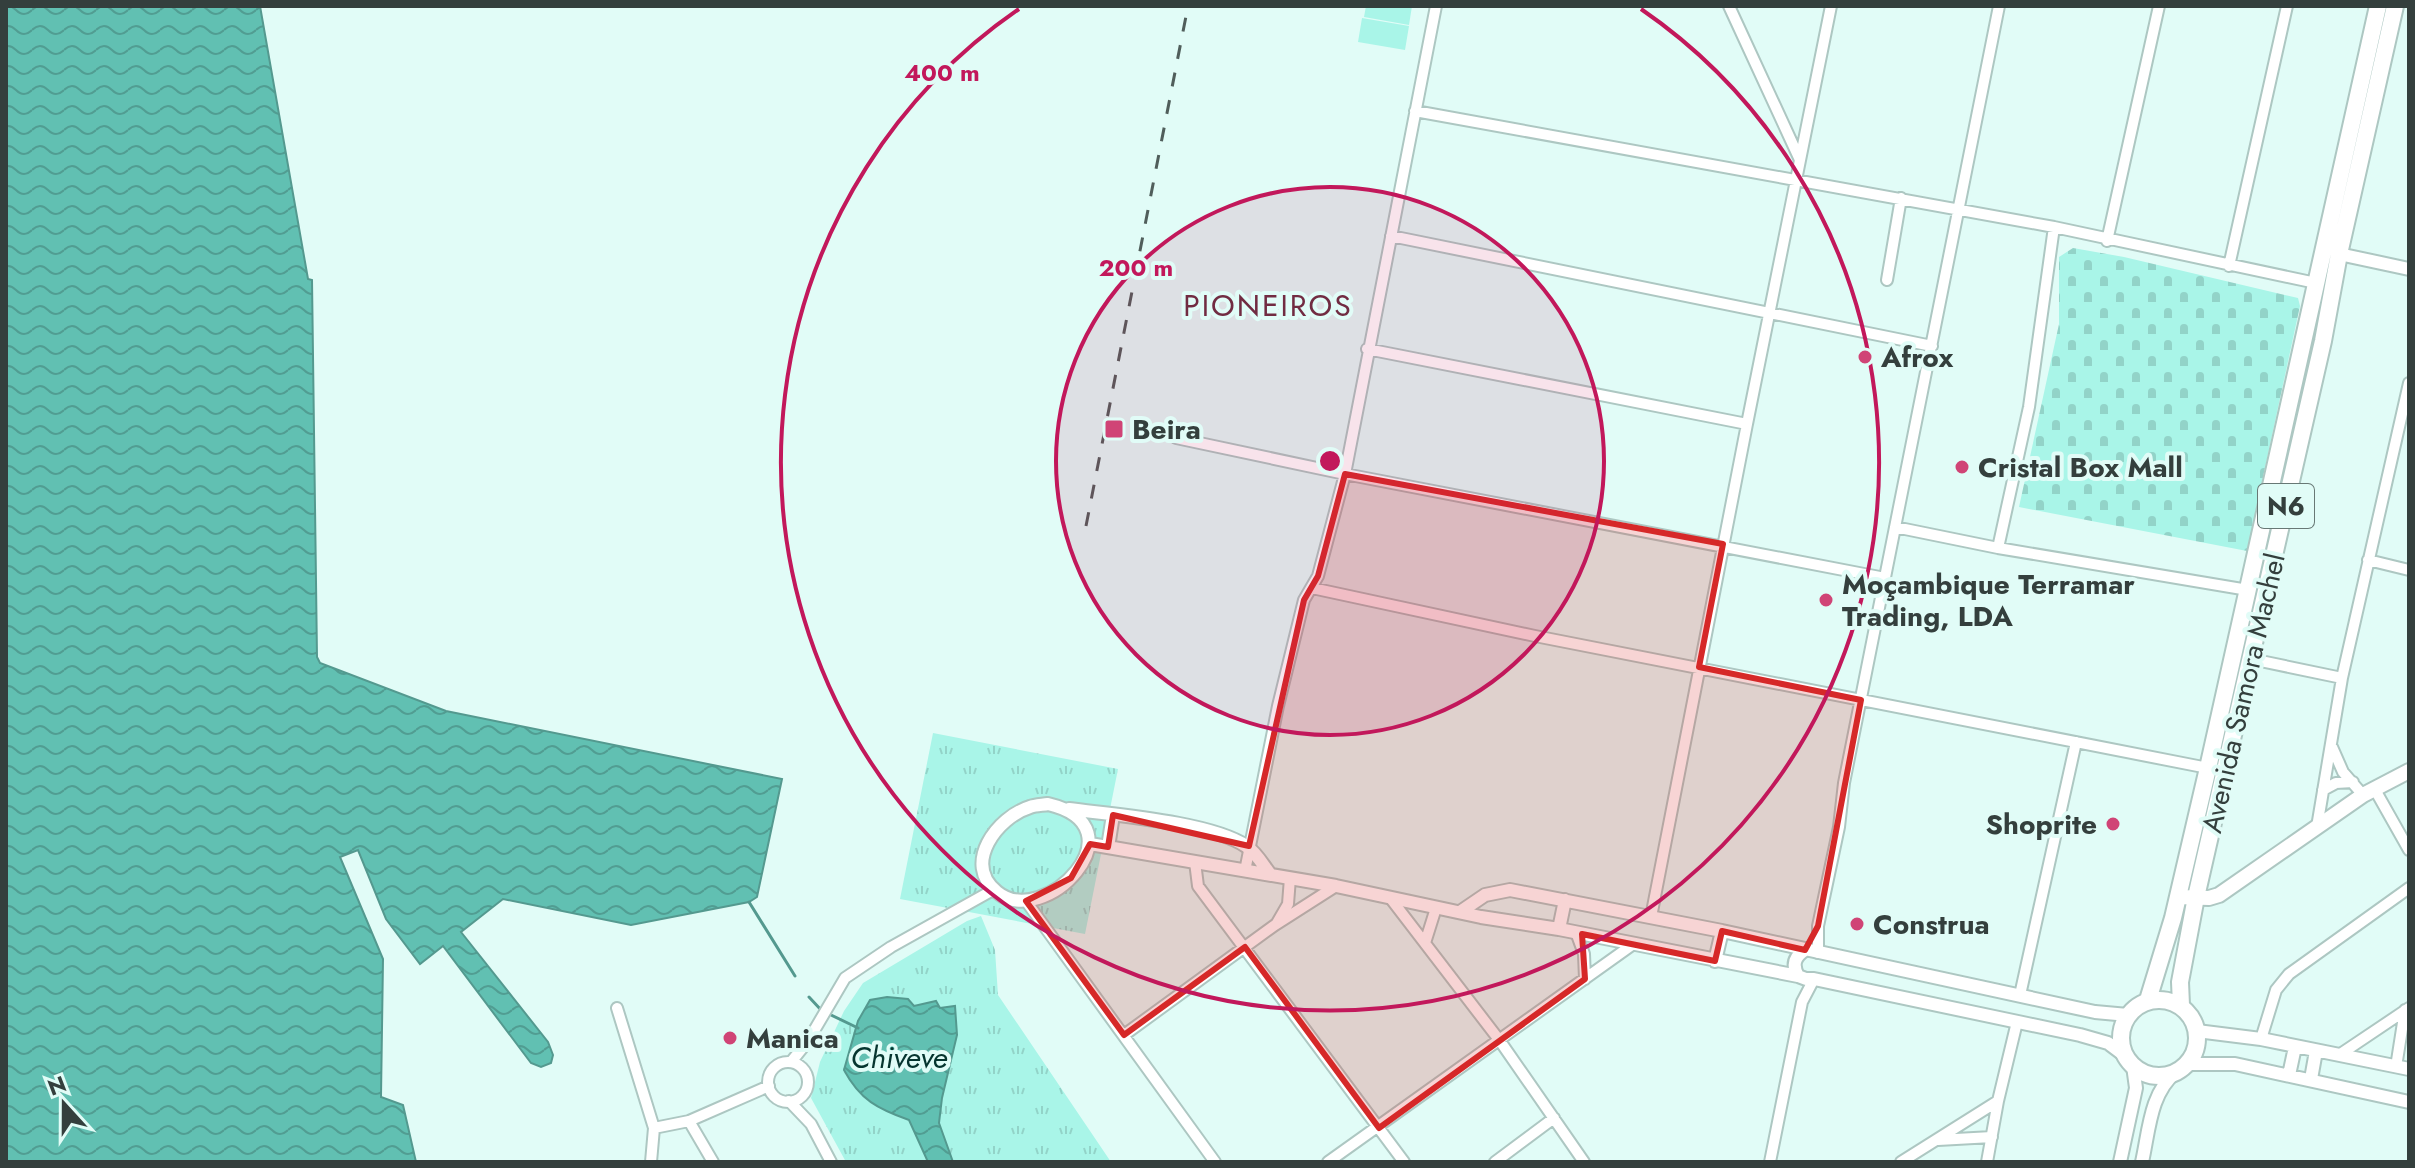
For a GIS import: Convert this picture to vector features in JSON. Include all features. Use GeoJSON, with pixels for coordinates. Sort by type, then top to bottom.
{"type":"FeatureCollection","features":[{"type":"Feature","properties":{"kind":"highway","name":"Avenida Samora Machel"},"geometry":{"type":"LineString","coordinates":[[2148,1000],[2237,718],[2261,617],[2323,341],[2378,6]]}},
{"type":"Feature","properties":{"kind":"highway","name":"Avenida Samora Machel"},"geometry":{"type":"LineString","coordinates":[[2181,1005],[2180,982],[2196,897],[2208,768],[2316,283],[2395,6]]}},
{"type":"Feature","properties":{"kind":"highway"},"geometry":{"type":"LineString","coordinates":[[2304,337],[2323,341]]}},
{"type":"Feature","properties":{"kind":"highway"},"geometry":{"type":"LineString","coordinates":[[2250,582],[2270,576]]}},
{"type":"Feature","properties":{"kind":"highway"},"geometry":{"type":"LineString","coordinates":[[2243,614],[2261,617]]}},
{"type":"Feature","properties":{"kind":"highway"},"geometry":{"type":"LineString","coordinates":[[2220,715],[2237,718]]}},
{"type":"Feature","properties":{"kind":"highway"},"geometry":{"type":"LineString","coordinates":[[2148,1000],[2167,1000],[2181,1005],[2192,1016],[2197,1031],[2197,1044],[2182,1068],[2163,1076],[2150,1075],[2128,1060],[2120,1037],[2128,1015],[2148,1000]]}},
{"type":"Feature","properties":{"kind":"main road"},"geometry":{"type":"LineString","coordinates":[[2178,897],[2209,898],[2236,885],[2368,792],[2409,771]]}},
{"type":"Feature","properties":{"kind":"street"},"geometry":{"type":"LineString","coordinates":[[1245,871],[1304,600],[1318,576],[1345,474],[1436,6]]}},
{"type":"Feature","properties":{"kind":"street"},"geometry":{"type":"LineString","coordinates":[[1729,6],[1800,160]]}},
{"type":"Feature","properties":{"kind":"street"},"geometry":{"type":"LineString","coordinates":[[1651,917],[1831,6]]}},
{"type":"Feature","properties":{"kind":"street"},"geometry":{"type":"LineString","coordinates":[[1770,1162],[1802,1002],[1822,970],[1818,953],[1818,926],[1999,6]]}},
{"type":"Feature","properties":{"kind":"street"},"geometry":{"type":"LineString","coordinates":[[2107,241],[2159,6]]}},
{"type":"Feature","properties":{"kind":"street"},"geometry":{"type":"LineString","coordinates":[[2229,266],[2287,6]]}},
{"type":"Feature","properties":{"kind":"street"},"geometry":{"type":"LineString","coordinates":[[1415,111],[2054,227],[2107,241],[2316,283]]}},
{"type":"Feature","properties":{"kind":"street"},"geometry":{"type":"LineString","coordinates":[[1887,280],[1901,198]]}},
{"type":"Feature","properties":{"kind":"street"},"geometry":{"type":"LineString","coordinates":[[1998,548],[2029,407],[2054,227]]}},
{"type":"Feature","properties":{"kind":"street"},"geometry":{"type":"LineString","coordinates":[[1391,236],[1932,346]]}},
{"type":"Feature","properties":{"kind":"street"},"geometry":{"type":"LineString","coordinates":[[2339,254],[2409,269]]}},
{"type":"Feature","properties":{"kind":"street"},"geometry":{"type":"LineString","coordinates":[[1367,349],[1747,424]]}},
{"type":"Feature","properties":{"kind":"street"},"geometry":{"type":"LineString","coordinates":[[2317,827],[2342,678],[2409,383]]}},
{"type":"Feature","properties":{"kind":"street"},"geometry":{"type":"LineString","coordinates":[[1176,438],[1345,474],[1723,544],[1885,578]]}},
{"type":"Feature","properties":{"kind":"street"},"geometry":{"type":"LineString","coordinates":[[1895,527],[1998,548],[2250,582]]}},
{"type":"Feature","properties":{"kind":"street"},"geometry":{"type":"LineString","coordinates":[[2368,560],[2409,570]]}},
{"type":"Feature","properties":{"kind":"street"},"geometry":{"type":"LineString","coordinates":[[1312,588],[1535,636],[2208,768]]}},
{"type":"Feature","properties":{"kind":"street"},"geometry":{"type":"LineString","coordinates":[[2251,659],[2342,678]]}},
{"type":"Feature","properties":{"kind":"street"},"geometry":{"type":"LineString","coordinates":[[2020,995],[2076,742]]}},
{"type":"Feature","properties":{"kind":"street"},"geometry":{"type":"LineString","coordinates":[[2332,746],[2343,772],[2368,792],[2409,850]]}},
{"type":"Feature","properties":{"kind":"street"},"geometry":{"type":"LineString","coordinates":[[2323,790],[2336,783],[2353,782]]}},
{"type":"Feature","properties":{"kind":"street"},"geometry":{"type":"LineString","coordinates":[[1066,808],[1085,827],[1090,844],[1085,862],[1071,878],[1053,891],[1026,901],[1016,901],[993,890],[983,868],[987,842],[1005,822],[1028,807],[1048,804],[1218,834],[1249,847],[1270,874]]}},
{"type":"Feature","properties":{"kind":"street"},"geometry":{"type":"LineString","coordinates":[[1108,847],[1113,815]]}},
{"type":"Feature","properties":{"kind":"street"},"geometry":{"type":"LineString","coordinates":[[1090,844],[1270,874],[1436,908],[1576,932],[1814,979],[2108,1043],[2128,1060],[2136,1088],[2120,1162]]}},
{"type":"Feature","properties":{"kind":"street"},"geometry":{"type":"LineString","coordinates":[[1195,862],[1198,886],[1404,1162]]}},
{"type":"Feature","properties":{"kind":"street"},"geometry":{"type":"LineString","coordinates":[[1275,925],[1288,904],[1290,878]]}},
{"type":"Feature","properties":{"kind":"street"},"geometry":{"type":"LineString","coordinates":[[1124,1035],[1275,925],[1336,886]]}},
{"type":"Feature","properties":{"kind":"street"},"geometry":{"type":"LineString","coordinates":[[2261,1039],[2276,990],[2289,974],[2409,888]]}},
{"type":"Feature","properties":{"kind":"street"},"geometry":{"type":"LineString","coordinates":[[803,1095],[789,1101],[780,1100],[769,1086],[771,1073],[775,1067],[791,1062],[808,1041],[845,978],[881,953],[993,890]]}},
{"type":"Feature","properties":{"kind":"street"},"geometry":{"type":"LineString","coordinates":[[1460,912],[1495,891],[1510,890],[1722,931],[2095,1012],[2128,1015]]}},
{"type":"Feature","properties":{"kind":"street"},"geometry":{"type":"LineString","coordinates":[[1391,899],[1500,1041],[1584,1162]]}},
{"type":"Feature","properties":{"kind":"street"},"geometry":{"type":"LineString","coordinates":[[1559,929],[1565,900]]}},
{"type":"Feature","properties":{"kind":"street"},"geometry":{"type":"LineString","coordinates":[[1026,901],[1215,1162]]}},
{"type":"Feature","properties":{"kind":"street"},"geometry":{"type":"LineString","coordinates":[[1425,943],[1436,908]]}},
{"type":"Feature","properties":{"kind":"street"},"geometry":{"type":"LineString","coordinates":[[1802,1002],[1794,961],[1805,950],[1818,926]]}},
{"type":"Feature","properties":{"kind":"street"},"geometry":{"type":"LineString","coordinates":[[1715,961],[1722,931]]}},
{"type":"Feature","properties":{"kind":"street"},"geometry":{"type":"LineString","coordinates":[[1576,932],[1584,954],[1585,979]]}},
{"type":"Feature","properties":{"kind":"street"},"geometry":{"type":"LineString","coordinates":[[1328,1162],[1632,945]]}},
{"type":"Feature","properties":{"kind":"street"},"geometry":{"type":"LineString","coordinates":[[1980,1015],[1983,987]]}},
{"type":"Feature","properties":{"kind":"street"},"geometry":{"type":"LineString","coordinates":[[617,1008],[654,1128],[651,1162]]}},
{"type":"Feature","properties":{"kind":"street"},"geometry":{"type":"LineString","coordinates":[[2197,1031],[2261,1039],[2402,1068],[2407,1009]]}},
{"type":"Feature","properties":{"kind":"street"},"geometry":{"type":"LineString","coordinates":[[2339,1055],[2407,1009]]}},
{"type":"Feature","properties":{"kind":"street"},"geometry":{"type":"LineString","coordinates":[[1987,1162],[2017,1022]]}},
{"type":"Feature","properties":{"kind":"street"},"geometry":{"type":"LineString","coordinates":[[808,1041],[803,1069],[808,1082],[803,1095],[811,1124],[831,1162]]}},
{"type":"Feature","properties":{"kind":"street"},"geometry":{"type":"LineString","coordinates":[[2289,1075],[2295,1047]]}},
{"type":"Feature","properties":{"kind":"street"},"geometry":{"type":"LineString","coordinates":[[2311,1079],[2316,1051]]}},
{"type":"Feature","properties":{"kind":"street"},"geometry":{"type":"LineString","coordinates":[[791,1062],[803,1069]]}},
{"type":"Feature","properties":{"kind":"street"},"geometry":{"type":"LineString","coordinates":[[2142,1162],[2157,1097],[2165,1081],[2182,1068],[2235,1064],[2409,1102]]}},
{"type":"Feature","properties":{"kind":"street"},"geometry":{"type":"LineString","coordinates":[[654,1128],[689,1121],[769,1086]]}},
{"type":"Feature","properties":{"kind":"street"},"geometry":{"type":"LineString","coordinates":[[789,1101],[811,1124]]}},
{"type":"Feature","properties":{"kind":"street"},"geometry":{"type":"LineString","coordinates":[[1901,1162],[1998,1101]]}},
{"type":"Feature","properties":{"kind":"street"},"geometry":{"type":"LineString","coordinates":[[1495,1162],[1554,1118]]}},
{"type":"Feature","properties":{"kind":"street"},"geometry":{"type":"LineString","coordinates":[[689,1121],[713,1162]]}},
{"type":"Feature","properties":{"kind":"street"},"geometry":{"type":"LineString","coordinates":[[1936,1140],[1992,1137]]}},
{"type":"Feature","properties":{"kind":"highlighted area"},"geometry":{"type":"Polygon","coordinates":[[[1345,474],[1723,544],[1699,667],[1861,700],[1818,926],[1805,950],[1722,931],[1715,961],[1582,934],[1585,979],[1379,1128],[1245,947],[1124,1035],[1026,901],[1071,878],[1090,844],[1108,847],[1113,815],[1249,846],[1304,600],[1318,576],[1345,474]]]}},
{"type":"Feature","properties":{"kind":"green space"},"geometry":{"type":"Polygon","coordinates":[[[1366,6],[1412,6],[1409,25],[1364,17],[1366,6]]]}},
{"type":"Feature","properties":{"kind":"green space"},"geometry":{"type":"Polygon","coordinates":[[[1362,18],[1409,26],[1405,50],[1358,42],[1362,18]]]}},
{"type":"Feature","properties":{"kind":"green space"},"geometry":{"type":"Polygon","coordinates":[[[2073,248],[2298,298],[2300,306],[2247,551],[2019,507],[2059,324],[2059,257],[2073,248]]]}},
{"type":"Feature","properties":{"kind":"green space"},"geometry":{"type":"Polygon","coordinates":[[[933,733],[1118,769],[1085,934],[900,899],[933,733]]]}},
{"type":"Feature","properties":{"kind":"green space"},"geometry":{"type":"Polygon","coordinates":[[[981,916],[995,950],[998,995],[1111,1162],[846,1162],[811,1098],[820,1062],[844,1011],[863,983],[967,921],[981,916]]]}},
{"type":"Feature","properties":{"kind":"water"},"geometry":{"type":"Polygon","coordinates":[[[6,6],[260,6],[308,279],[312,280],[317,657],[320,663],[446,711],[782,779],[757,897],[749,902],[631,925],[503,899],[461,932],[548,1042],[553,1055],[551,1063],[541,1067],[531,1063],[443,946],[420,964],[386,919],[358,850],[340,857],[383,959],[381,1097],[403,1105],[416,1162],[6,1162],[6,6]]]}},
{"type":"Feature","properties":{"kind":"water","name":"Chiveve"},"geometry":{"type":"Polygon","coordinates":[[[887,997],[908,999],[914,1006],[936,1001],[940,1008],[955,1006],[957,1035],[939,1123],[953,1162],[928,1162],[909,1120],[888,1112],[863,1096],[844,1070],[858,1021],[870,1000],[887,997]]]}},
{"type":"Feature","properties":{"kind":"waterway"},"geometry":{"type":"LineString","coordinates":[[749,902],[795,976]]}},
{"type":"Feature","properties":{"kind":"waterway"},"geometry":{"type":"LineString","coordinates":[[809,997],[822,1011]]}},
{"type":"Feature","properties":{"kind":"waterway"},"geometry":{"type":"LineString","coordinates":[[829,1014],[858,1028]]}},
{"type":"Feature","properties":{"kind":"railway"},"geometry":{"type":"LineString","coordinates":[[1086,526],[1188,6]]}},
{"type":"Feature","properties":{"kind":"place","name":"Afrox"},"geometry":{"type":"Point","coordinates":[1865,357]}},
{"type":"Feature","properties":{"kind":"place","name":"Beira"},"geometry":{"type":"Point","coordinates":[1114,429]}},
{"type":"Feature","properties":{"kind":"place","name":"Cristal Box Mall"},"geometry":{"type":"Point","coordinates":[1962,467]}},
{"type":"Feature","properties":{"kind":"place","name":"Moçambique Terramar Trading, LDA"},"geometry":{"type":"Point","coordinates":[1826,600]}},
{"type":"Feature","properties":{"kind":"place","name":"Shoprite"},"geometry":{"type":"Point","coordinates":[2113,824]}},
{"type":"Feature","properties":{"kind":"place","name":"Construa"},"geometry":{"type":"Point","coordinates":[1857,924]}},
{"type":"Feature","properties":{"kind":"place","name":"Manica"},"geometry":{"type":"Point","coordinates":[730,1038]}},
{"type":"Feature","properties":{"kind":"district","name":"PIONEIROS"},"geometry":{"type":"Point","coordinates":[1268,306]}}]}
